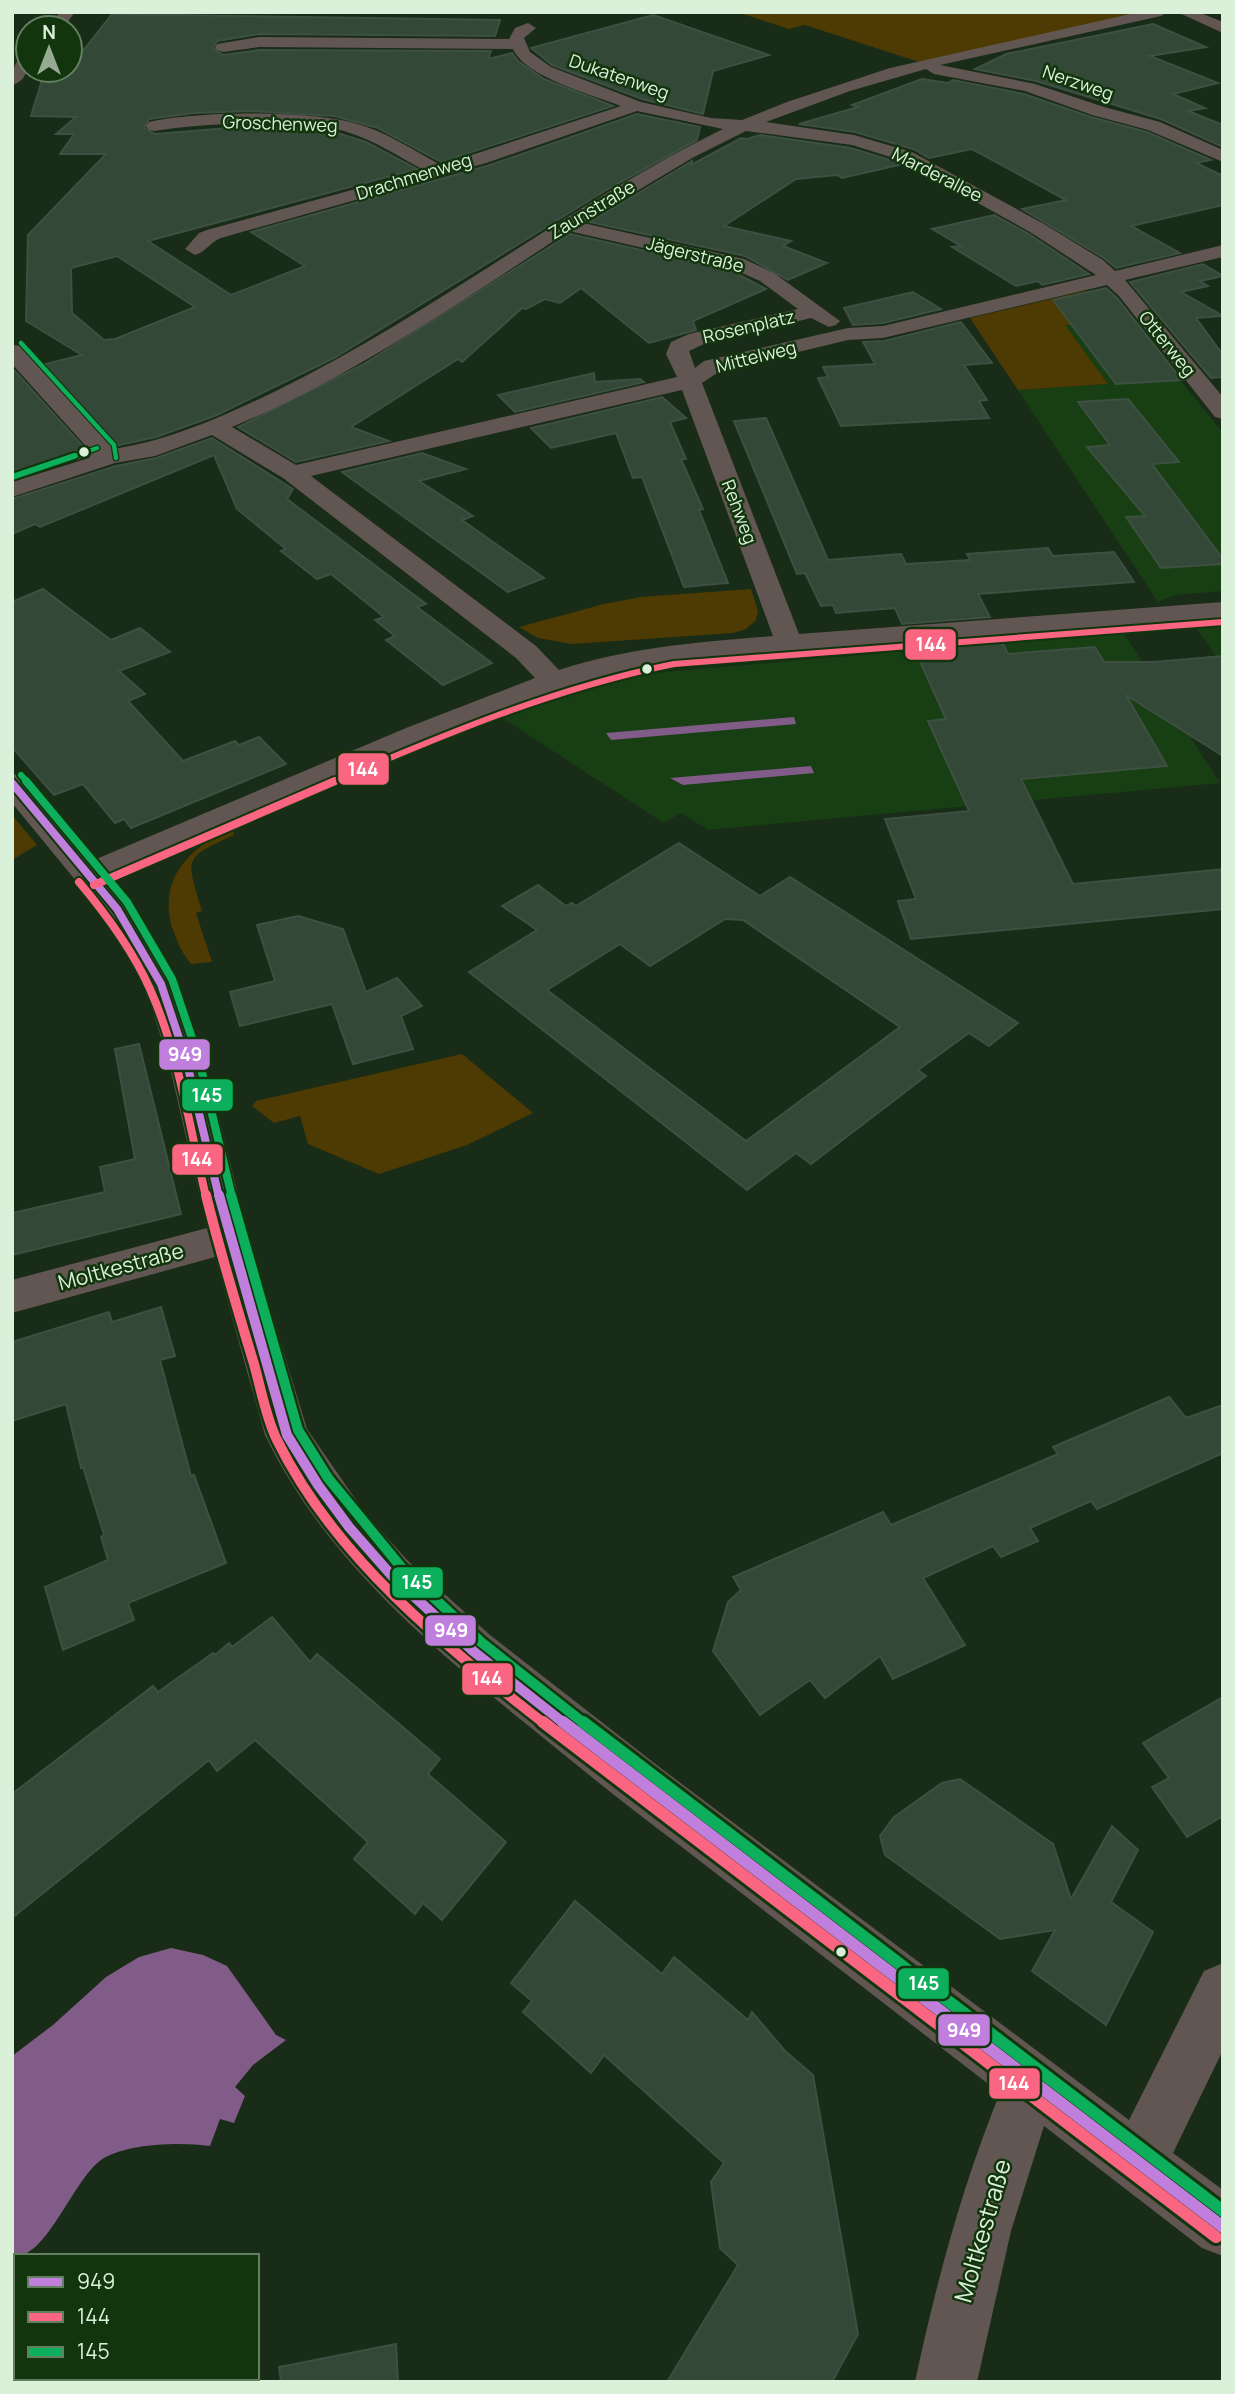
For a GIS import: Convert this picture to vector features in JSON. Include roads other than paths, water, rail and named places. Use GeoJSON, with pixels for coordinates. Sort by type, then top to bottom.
{"type":"FeatureCollection","features":[{"type":"Feature","properties":{"kind":"street","name":"Zaunstraße"},"geometry":{"type":"LineString","coordinates":[[12,490],[97,463],[104,458],[148,451],[213,426],[320,377],[443,305],[566,225],[673,162],[743,126],[879,76],[915,66],[1161,12]]}},
{"type":"Feature","properties":{"kind":"street"},"geometry":{"type":"LineString","coordinates":[[1184,12],[1222,37]]}},
{"type":"Feature","properties":{"kind":"street"},"geometry":{"type":"LineString","coordinates":[[223,47],[259,42],[516,44],[520,31],[528,28]]}},
{"type":"Feature","properties":{"kind":"street","name":"Dukatenweg"},"geometry":{"type":"LineString","coordinates":[[516,44],[531,61],[545,70],[636,106],[711,123],[743,126]]}},
{"type":"Feature","properties":{"kind":"street","name":"Nerzweg"},"geometry":{"type":"LineString","coordinates":[[915,66],[1029,87],[1098,111],[1154,126],[1223,157]]}},
{"type":"Feature","properties":{"kind":"street","name":"Drachmenweg"},"geometry":{"type":"LineString","coordinates":[[195,249],[205,237],[408,180],[636,106]]}},
{"type":"Feature","properties":{"kind":"street","name":"Groschenweg"},"geometry":{"type":"LineString","coordinates":[[155,126],[186,121],[338,124],[364,133],[438,170]]}},
{"type":"Feature","properties":{"kind":"street","name":"Marderallee"},"geometry":{"type":"LineString","coordinates":[[743,126],[854,140],[906,156],[1037,228],[1111,276]]}},
{"type":"Feature","properties":{"kind":"street","name":"Jägerstraße"},"geometry":{"type":"LineString","coordinates":[[566,225],[737,263],[767,277],[848,334]]}},
{"type":"Feature","properties":{"kind":"street","name":"Mittelweg"},"geometry":{"type":"LineString","coordinates":[[292,473],[690,381],[712,366],[848,334],[883,332],[1223,251]]}},
{"type":"Feature","properties":{"kind":"street","name":"Otterweg"},"geometry":{"type":"LineString","coordinates":[[1111,276],[1223,412]]}},
{"type":"Feature","properties":{"kind":"street","name":"Rosenplatz"},"geometry":{"type":"LineString","coordinates":[[690,381],[677,354],[679,347],[685,343],[814,312]]}},
{"type":"Feature","properties":{"kind":"street"},"geometry":{"type":"LineString","coordinates":[[12,351],[104,452],[104,458]]}},
{"type":"Feature","properties":{"kind":"street","name":"Rehweg"},"geometry":{"type":"LineString","coordinates":[[690,381],[789,643]]}},
{"type":"Feature","properties":{"kind":"street"},"geometry":{"type":"LineString","coordinates":[[213,426],[292,473],[526,652],[552,680]]}},
{"type":"Feature","properties":{"kind":"street"},"geometry":{"type":"LineString","coordinates":[[89,874],[277,792],[552,680],[645,656],[1223,610]]}},
{"type":"Feature","properties":{"kind":"street"},"geometry":{"type":"LineString","coordinates":[[12,783],[117,909],[161,984],[186,1059],[229,1238],[287,1434],[338,1513],[392,1576],[473,1651],[631,1778],[1223,2227]]}},
{"type":"Feature","properties":{"kind":"street","name":"Moltkestraße"},"geometry":{"type":"LineString","coordinates":[[12,1297],[229,1238]]}},
{"type":"Feature","properties":{"kind":"street"},"geometry":{"type":"LineString","coordinates":[[1138,2163],[1223,1990]]}},
{"type":"Feature","properties":{"kind":"street","name":"Moltkestraße"},"geometry":{"type":"LineString","coordinates":[[946,2382],[961,2304],[1001,2162],[1032,2084]]}}]}
